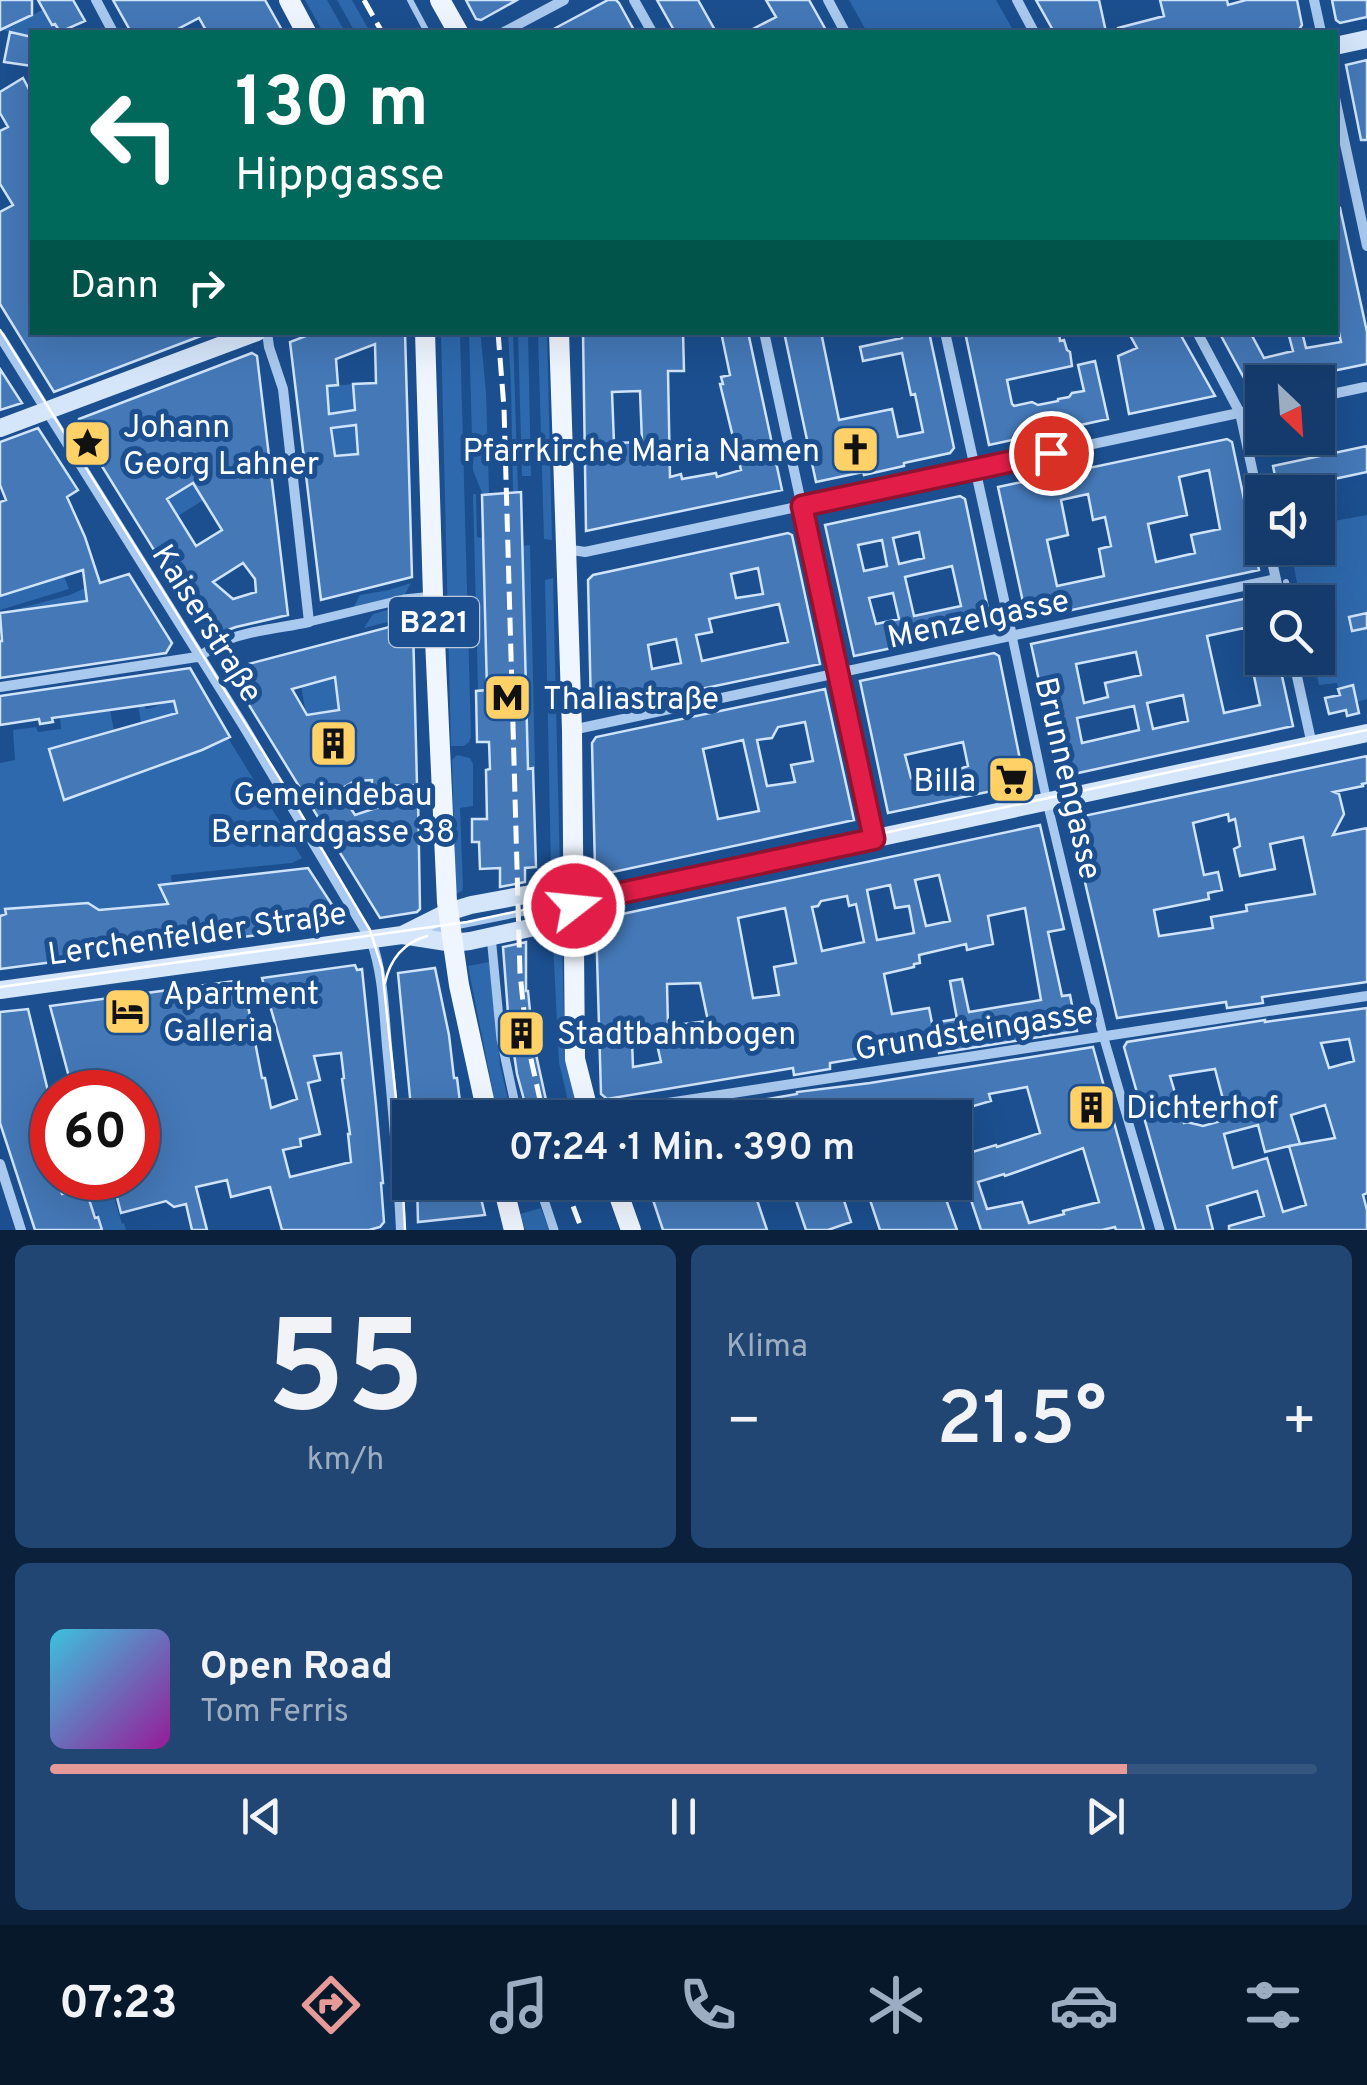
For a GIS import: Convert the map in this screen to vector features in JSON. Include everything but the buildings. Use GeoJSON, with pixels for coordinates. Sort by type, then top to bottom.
{"type":"FeatureCollection","features":[{"type":"Feature","properties":{"kind":"main road"},"geometry":{"type":"LineString","coordinates":[[288,0],[305,30]]}},
{"type":"Feature","properties":{"kind":"main road"},"geometry":{"type":"LineString","coordinates":[[440,0],[457,30]]}},
{"type":"Feature","properties":{"kind":"main road"},"geometry":{"type":"LineString","coordinates":[[1338,45],[1367,40]]}},
{"type":"Feature","properties":{"kind":"main road"},"geometry":{"type":"LineString","coordinates":[[0,428],[248,335]]}},
{"type":"Feature","properties":{"kind":"main road","name":"B221"},"geometry":{"type":"LineString","coordinates":[[425,335],[433,596],[451,928],[484,1100]]}},
{"type":"Feature","properties":{"kind":"main road"},"geometry":{"type":"LineString","coordinates":[[559,335],[572,730],[575,1059],[586,1100]]}},
{"type":"Feature","properties":{"kind":"main road"},"geometry":{"type":"LineString","coordinates":[[451,928],[491,936],[545,925],[574,902],[1367,734]]}},
{"type":"Feature","properties":{"kind":"main road"},"geometry":{"type":"LineString","coordinates":[[451,928],[547,891],[574,902]]}},
{"type":"Feature","properties":{"kind":"main road","name":"Lerchenfelder Straße"},"geometry":{"type":"LineString","coordinates":[[0,990],[451,928]]}},
{"type":"Feature","properties":{"kind":"main road","name":"Lerchenfelder Straße"},"geometry":{"type":"LineString","coordinates":[[402,935],[451,928]]}},
{"type":"Feature","properties":{"kind":"main road"},"geometry":{"type":"LineString","coordinates":[[506,1200],[514,1230]]}},
{"type":"Feature","properties":{"kind":"main road"},"geometry":{"type":"LineString","coordinates":[[620,1200],[630,1230]]}},
{"type":"Feature","properties":{"kind":"street"},"geometry":{"type":"LineString","coordinates":[[96,0],[113,30]]}},
{"type":"Feature","properties":{"kind":"street"},"geometry":{"type":"LineString","coordinates":[[508,30],[564,0]]}},
{"type":"Feature","properties":{"kind":"street"},"geometry":{"type":"LineString","coordinates":[[634,0],[651,30]]}},
{"type":"Feature","properties":{"kind":"street"},"geometry":{"type":"LineString","coordinates":[[828,0],[844,30]]}},
{"type":"Feature","properties":{"kind":"street"},"geometry":{"type":"LineString","coordinates":[[1016,0],[1033,30]]}},
{"type":"Feature","properties":{"kind":"street"},"geometry":{"type":"LineString","coordinates":[[1314,0],[1320,30]]}},
{"type":"Feature","properties":{"kind":"street"},"geometry":{"type":"LineString","coordinates":[[1338,112],[1367,246]]}},
{"type":"Feature","properties":{"kind":"street"},"geometry":{"type":"LineString","coordinates":[[267,335],[283,389],[309,622]]}},
{"type":"Feature","properties":{"kind":"street"},"geometry":{"type":"LineString","coordinates":[[765,335],[874,839]]}},
{"type":"Feature","properties":{"kind":"street","name":"Brunnengasse"},"geometry":{"type":"LineString","coordinates":[[946,335],[1048,802],[1104,1036],[1160,1230]]}},
{"type":"Feature","properties":{"kind":"street"},"geometry":{"type":"LineString","coordinates":[[1199,335],[1240,413],[1253,475]]}},
{"type":"Feature","properties":{"kind":"street","name":"Kaiserstraße"},"geometry":{"type":"LineString","coordinates":[[0,336],[371,940],[386,1032],[401,1230]]}},
{"type":"Feature","properties":{"kind":"street"},"geometry":{"type":"LineString","coordinates":[[1335,393],[1365,387]]}},
{"type":"Feature","properties":{"kind":"street"},"geometry":{"type":"LineString","coordinates":[[566,550],[585,552],[1245,412]]}},
{"type":"Feature","properties":{"kind":"street"},"geometry":{"type":"LineString","coordinates":[[1276,565],[1281,585]]}},
{"type":"Feature","properties":{"kind":"street","name":"Menzelgasse"},"geometry":{"type":"LineString","coordinates":[[572,730],[1281,580]]}},
{"type":"Feature","properties":{"kind":"street"},"geometry":{"type":"LineString","coordinates":[[0,686],[200,656],[219,643],[251,634],[433,596]]}},
{"type":"Feature","properties":{"kind":"street"},"geometry":{"type":"LineString","coordinates":[[1297,675],[1312,745]]}},
{"type":"Feature","properties":{"kind":"street"},"geometry":{"type":"LineString","coordinates":[[491,936],[501,1039],[514,1100]]}},
{"type":"Feature","properties":{"kind":"street","name":"Grundsteingasse"},"geometry":{"type":"LineString","coordinates":[[693,1100],[1367,996]]}},
{"type":"Feature","properties":{"kind":"street"},"geometry":{"type":"LineString","coordinates":[[0,1164],[21,1230]]}},
{"type":"Feature","properties":{"kind":"street"},"geometry":{"type":"LineString","coordinates":[[544,1200],[554,1230]]}},
{"type":"Feature","properties":{"kind":"lane"},"geometry":{"type":"LineString","coordinates":[[410,0],[426,30]]}},
{"type":"Feature","properties":{"kind":"lane"},"geometry":{"type":"LineString","coordinates":[[1281,580],[1283,585]]}},
{"type":"Feature","properties":{"kind":"shaded area"},"geometry":{"type":"Polygon","coordinates":[[[305,0],[327,0],[344,30],[322,30],[305,0]]]}},
{"type":"Feature","properties":{"kind":"shaded area"},"geometry":{"type":"Polygon","coordinates":[[[337,0],[352,0],[369,30],[354,30],[337,0]]]}},
{"type":"Feature","properties":{"kind":"shaded area"},"geometry":{"type":"Polygon","coordinates":[[[849,0],[996,0],[1013,30],[866,30],[849,0]]]}},
{"type":"Feature","properties":{"kind":"shaded area"},"geometry":{"type":"Polygon","coordinates":[[[44,9],[59,30],[30,30],[30,38],[0,29],[4,14],[11,27],[44,9]]]}},
{"type":"Feature","properties":{"kind":"shaded area"},"geometry":{"type":"Polygon","coordinates":[[[441,335],[460,335],[471,737],[464,746],[451,746],[441,335]]]}},
{"type":"Feature","properties":{"kind":"shaded area"},"geometry":{"type":"Polygon","coordinates":[[[469,335],[480,335],[489,493],[482,493],[473,470],[469,335]]]}},
{"type":"Feature","properties":{"kind":"shaded area"},"geometry":{"type":"Polygon","coordinates":[[[508,335],[513,335],[518,492],[513,492],[508,335]]]}},
{"type":"Feature","properties":{"kind":"shaded area"},"geometry":{"type":"Polygon","coordinates":[[[518,335],[528,335],[531,476],[522,476],[518,335]]]}},
{"type":"Feature","properties":{"kind":"shaded area"},"geometry":{"type":"Polygon","coordinates":[[[538,335],[547,335],[552,540],[544,539],[538,335]]]}},
{"type":"Feature","properties":{"kind":"shaded area"},"geometry":{"type":"Polygon","coordinates":[[[353,384],[355,398],[378,427],[356,429],[358,454],[334,456],[329,428],[354,411],[329,414],[323,387],[353,384]]]}},
{"type":"Feature","properties":{"kind":"shaded area"},"geometry":{"type":"Polygon","coordinates":[[[238,454],[251,470],[170,521],[167,499],[238,454]]]}},
{"type":"Feature","properties":{"kind":"shaded area"},"geometry":{"type":"Polygon","coordinates":[[[473,494],[477,537],[483,538],[486,690],[478,690],[473,494]]]}},
{"type":"Feature","properties":{"kind":"shaded area"},"geometry":{"type":"Polygon","coordinates":[[[1367,515],[1367,699],[1342,708],[1337,683],[1319,685],[1317,675],[1335,675],[1335,585],[1298,585],[1293,565],[1335,565],[1335,521],[1367,515]]]}},
{"type":"Feature","properties":{"kind":"shaded area"},"geometry":{"type":"Polygon","coordinates":[[[530,545],[535,768],[528,769],[522,546],[530,545]]]}},
{"type":"Feature","properties":{"kind":"shaded area"},"geometry":{"type":"Polygon","coordinates":[[[64,576],[69,589],[0,610],[0,596],[64,576]]]}},
{"type":"Feature","properties":{"kind":"shaded area"},"geometry":{"type":"Polygon","coordinates":[[[553,578],[560,870],[551,870],[545,580],[553,578]]]}},
{"type":"Feature","properties":{"kind":"shaded area"},"geometry":{"type":"Polygon","coordinates":[[[411,583],[404,596],[352,610],[360,595],[411,583]]]}},
{"type":"Feature","properties":{"kind":"shaded area"},"geometry":{"type":"Polygon","coordinates":[[[85,588],[87,601],[17,640],[13,610],[85,588]]]}},
{"type":"Feature","properties":{"kind":"shaded area"},"geometry":{"type":"Polygon","coordinates":[[[398,607],[412,616],[364,628],[373,614],[398,607]]]}},
{"type":"Feature","properties":{"kind":"shaded area"},"geometry":{"type":"Polygon","coordinates":[[[334,671],[339,710],[306,715],[300,679],[316,683],[325,680],[323,673],[334,671]]]}},
{"type":"Feature","properties":{"kind":"shaded area"},"geometry":{"type":"Polygon","coordinates":[[[174,698],[178,712],[141,723],[138,703],[146,709],[174,698]]]}},
{"type":"Feature","properties":{"kind":"shaded area"},"geometry":{"type":"Polygon","coordinates":[[[110,710],[114,731],[50,749],[64,799],[228,738],[257,785],[255,791],[265,810],[272,809],[302,858],[292,863],[171,875],[172,883],[160,888],[164,904],[93,911],[87,903],[6,909],[6,914],[0,916],[0,763],[15,760],[13,730],[61,729],[60,717],[110,710]]]}},
{"type":"Feature","properties":{"kind":"shaded area"},"geometry":{"type":"Polygon","coordinates":[[[457,755],[470,758],[473,764],[473,806],[460,808],[463,887],[456,894],[452,760],[457,755]]]}},
{"type":"Feature","properties":{"kind":"shaded area"},"geometry":{"type":"Polygon","coordinates":[[[553,942],[562,942],[565,1053],[575,1100],[568,1100],[559,1063],[553,942]]]}},
{"type":"Feature","properties":{"kind":"shaded area"},"geometry":{"type":"Polygon","coordinates":[[[489,962],[500,1065],[508,1100],[495,1100],[468,966],[489,962]]]}},
{"type":"Feature","properties":{"kind":"shaded area"},"geometry":{"type":"Polygon","coordinates":[[[90,1200],[115,1200],[126,1230],[102,1230],[90,1200]]]}},
{"type":"Feature","properties":{"kind":"shaded area"},"geometry":{"type":"Polygon","coordinates":[[[541,1208],[549,1230],[525,1230],[520,1214],[541,1208]]]}},
{"type":"Feature","properties":{"kind":"tram line"},"geometry":{"type":"LineString","coordinates":[[0,330],[370,930],[382,968],[400,1136],[405,1230]]}},
{"type":"Feature","properties":{"kind":"tram line"},"geometry":{"type":"LineString","coordinates":[[0,987],[467,922],[1367,730]]}},
{"type":"Feature","properties":{"kind":"tram line"},"geometry":{"type":"LineString","coordinates":[[385,983],[399,953],[427,936]]}},
{"type":"Feature","properties":{"kind":"railway"},"geometry":{"type":"LineString","coordinates":[[364,0],[381,30]]}},
{"type":"Feature","properties":{"kind":"railway"},"geometry":{"type":"LineString","coordinates":[[498,335],[504,408],[520,973],[527,1041],[540,1100]]}},
{"type":"Feature","properties":{"kind":"railway"},"geometry":{"type":"LineString","coordinates":[[571,1200],[582,1230]]}},
{"type":"Feature","properties":{"kind":"place","name":"Johann Georg Lahner"},"geometry":{"type":"Point","coordinates":[88,444]}},
{"type":"Feature","properties":{"kind":"place","name":"Pfarrkirche Maria Namen"},"geometry":{"type":"Point","coordinates":[855,450]}},
{"type":"Feature","properties":{"kind":"place","name":"Thaliastraße"},"geometry":{"type":"Point","coordinates":[508,698]}},
{"type":"Feature","properties":{"kind":"place","name":"Gemeindebau Bernardgasse 38"},"geometry":{"type":"Point","coordinates":[333,744]}},
{"type":"Feature","properties":{"kind":"place","name":"Billa"},"geometry":{"type":"Point","coordinates":[1011,780]}},
{"type":"Feature","properties":{"kind":"place","name":"Apartment Galleria"},"geometry":{"type":"Point","coordinates":[128,1011]}},
{"type":"Feature","properties":{"kind":"place","name":"Stadtbahnbogen"},"geometry":{"type":"Point","coordinates":[522,1033]}},
{"type":"Feature","properties":{"kind":"place","name":"Dichterhof"},"geometry":{"type":"Point","coordinates":[1091,1107]}},
{"type":"Feature","properties":{"kind":"route"},"geometry":{"type":"LineString","coordinates":[[574,906],[874,839],[802,506],[1051,453]]}}]}
